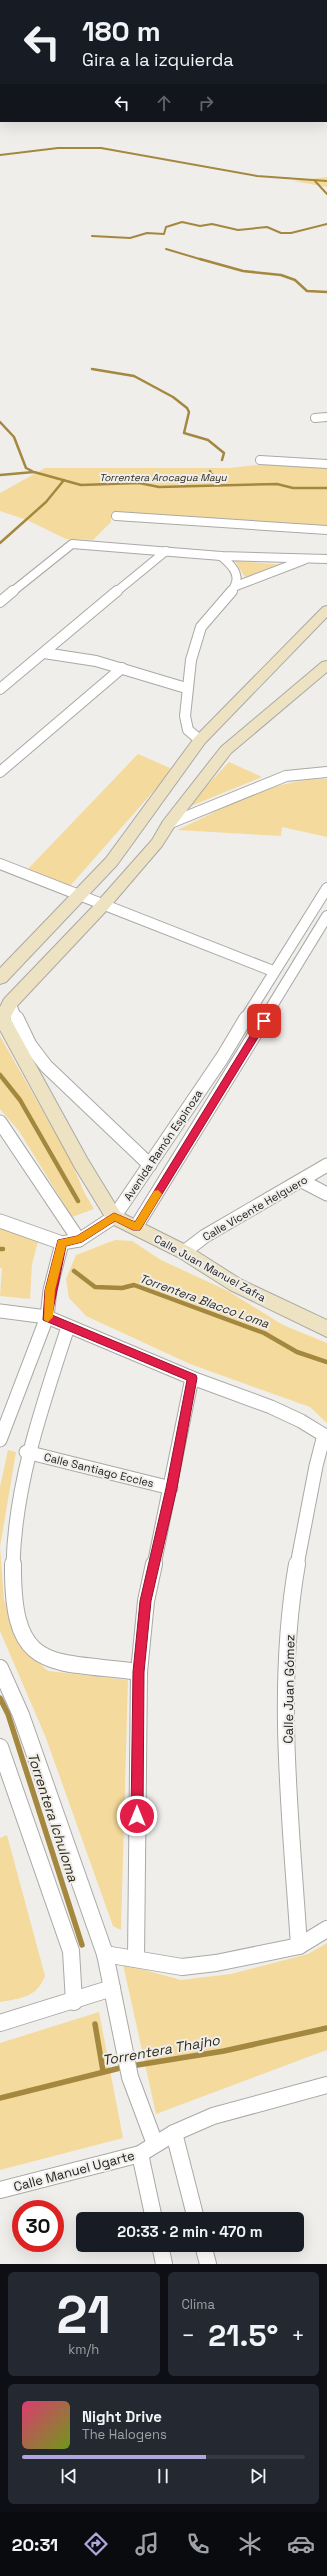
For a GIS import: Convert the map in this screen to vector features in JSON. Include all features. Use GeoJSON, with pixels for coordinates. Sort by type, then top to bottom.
{"type":"FeatureCollection","features":[{"type":"Feature","properties":{"kind":"street"},"geometry":{"type":"LineString","coordinates":[[315,418],[327,417]]}},
{"type":"Feature","properties":{"kind":"street"},"geometry":{"type":"LineString","coordinates":[[260,460],[327,464]]}},
{"type":"Feature","properties":{"kind":"street"},"geometry":{"type":"LineString","coordinates":[[116,516],[327,530]]}},
{"type":"Feature","properties":{"kind":"street"},"geometry":{"type":"LineString","coordinates":[[0,602],[72,544],[221,556],[327,559]]}},
{"type":"Feature","properties":{"kind":"street"},"geometry":{"type":"LineString","coordinates":[[0,689],[166,551]]}},
{"type":"Feature","properties":{"kind":"street"},"geometry":{"type":"LineString","coordinates":[[200,740],[191,735],[186,726],[184,711],[186,688],[196,637],[201,627],[236,586],[238,579],[236,570],[221,556]]}},
{"type":"Feature","properties":{"kind":"street"},"geometry":{"type":"LineString","coordinates":[[236,586],[308,559]]}},
{"type":"Feature","properties":{"kind":"street"},"geometry":{"type":"LineString","coordinates":[[0,978],[83,895],[134,833],[184,759],[200,740],[327,610]]}},
{"type":"Feature","properties":{"kind":"street"},"geometry":{"type":"LineString","coordinates":[[44,653],[96,660],[186,688]]}},
{"type":"Feature","properties":{"kind":"street"},"geometry":{"type":"LineString","coordinates":[[114,1217],[81,1163],[1,1020],[10,1003],[103,905],[157,842],[168,824],[226,750],[327,665]]}},
{"type":"Feature","properties":{"kind":"street"},"geometry":{"type":"LineString","coordinates":[[0,772],[122,668]]}},
{"type":"Feature","properties":{"kind":"street"},"geometry":{"type":"LineString","coordinates":[[168,824],[286,776],[327,772]]}},
{"type":"Feature","properties":{"kind":"street"},"geometry":{"type":"LineString","coordinates":[[134,833],[157,842]]}},
{"type":"Feature","properties":{"kind":"street"},"geometry":{"type":"LineString","coordinates":[[0,864],[274,970]]}},
{"type":"Feature","properties":{"kind":"street","name":"Avenida Ramón Espinoza"},"geometry":{"type":"LineString","coordinates":[[62,1243],[79,1240],[114,1217],[222,1058],[274,970],[327,888]]}},
{"type":"Feature","properties":{"kind":"street","name":"Avenida Ramón Espinoza"},"geometry":{"type":"LineString","coordinates":[[136,1227],[327,916]]}},
{"type":"Feature","properties":{"kind":"street"},"geometry":{"type":"LineString","coordinates":[[0,985],[30,1045],[46,1066],[150,1165]]}},
{"type":"Feature","properties":{"kind":"street"},"geometry":{"type":"LineString","coordinates":[[0,1122],[10,1134],[79,1240]]}},
{"type":"Feature","properties":{"kind":"street","name":"Calle Vicente Helguero"},"geometry":{"type":"LineString","coordinates":[[184,1252],[205,1236],[302,1182],[327,1165]]}},
{"type":"Feature","properties":{"kind":"street"},"geometry":{"type":"LineString","coordinates":[[302,1182],[327,1194]]}},
{"type":"Feature","properties":{"kind":"street","name":"Calle Juan Manuel Zafra"},"geometry":{"type":"LineString","coordinates":[[114,1217],[184,1252],[236,1285],[327,1329]]}},
{"type":"Feature","properties":{"kind":"street"},"geometry":{"type":"LineString","coordinates":[[0,1221],[62,1243],[53,1277],[47,1317],[0,1440]]}},
{"type":"Feature","properties":{"kind":"street"},"geometry":{"type":"LineString","coordinates":[[0,1311],[47,1317],[192,1378],[271,1407],[301,1421],[326,1436]]}},
{"type":"Feature","properties":{"kind":"street"},"geometry":{"type":"LineString","coordinates":[[68,1327],[26,1452],[10,1548],[15,1608],[23,1640],[40,1655],[59,1661],[138,1672]]}},
{"type":"Feature","properties":{"kind":"street"},"geometry":{"type":"LineString","coordinates":[[136,1959],[138,1672],[146,1601],[172,1488],[192,1378]]}},
{"type":"Feature","properties":{"kind":"street","name":"Calle Juan Gómez"},"geometry":{"type":"LineString","coordinates":[[299,1946],[289,1798],[287,1689],[290,1619],[300,1546],[317,1457],[326,1436]]}},
{"type":"Feature","properties":{"kind":"street","name":"Calle Santiago Eccles"},"geometry":{"type":"LineString","coordinates":[[26,1452],[172,1488]]}},
{"type":"Feature","properties":{"kind":"street"},"geometry":{"type":"LineString","coordinates":[[0,1668],[21,1715],[105,1954],[130,2077],[155,2144]]}},
{"type":"Feature","properties":{"kind":"street"},"geometry":{"type":"LineString","coordinates":[[0,1747],[71,1952],[74,2002]]}},
{"type":"Feature","properties":{"kind":"street"},"geometry":{"type":"LineString","coordinates":[[105,1954],[182,1967],[216,1963],[299,1946],[327,1929]]}},
{"type":"Feature","properties":{"kind":"street"},"geometry":{"type":"LineString","coordinates":[[0,2023],[74,2002],[112,1988]]}},
{"type":"Feature","properties":{"kind":"street","name":"Calle Manuel Ugarte"},"geometry":{"type":"LineString","coordinates":[[0,2190],[140,2154],[174,2133],[213,2116],[327,2085]]}},
{"type":"Feature","properties":{"kind":"street"},"geometry":{"type":"LineString","coordinates":[[174,2133],[194,2212]]}},
{"type":"Feature","properties":{"kind":"street"},"geometry":{"type":"LineString","coordinates":[[140,2154],[152,2212]]}},
{"type":"Feature","properties":{"kind":"street"},"geometry":{"type":"LineString","coordinates":[[161,2252],[164,2264]]}},
{"type":"Feature","properties":{"kind":"street"},"geometry":{"type":"LineString","coordinates":[[205,2252],[208,2264]]}},
{"type":"Feature","properties":{"kind":"shaded area"},"geometry":{"type":"Polygon","coordinates":[[[327,177],[327,187],[293,181],[327,177]]]}},
{"type":"Feature","properties":{"kind":"shaded area"},"geometry":{"type":"Polygon","coordinates":[[[264,464],[327,467],[327,527],[111,513],[111,522],[93,540],[66,539],[27,520],[0,511],[0,493],[45,468],[229,468],[264,464]]]}},
{"type":"Feature","properties":{"kind":"shaded area"},"geometry":{"type":"Polygon","coordinates":[[[235,561],[287,565],[246,579],[235,561]]]}},
{"type":"Feature","properties":{"kind":"shaded area"},"geometry":{"type":"Polygon","coordinates":[[[138,754],[170,768],[166,777],[70,886],[27,870],[138,754]]]}},
{"type":"Feature","properties":{"kind":"shaded area"},"geometry":{"type":"Polygon","coordinates":[[[229,762],[262,777],[186,808],[229,762]]]}},
{"type":"Feature","properties":{"kind":"shaded area"},"geometry":{"type":"Polygon","coordinates":[[[327,779],[327,837],[282,827],[281,836],[177,830],[231,804],[268,789],[288,783],[327,779]]]}},
{"type":"Feature","properties":{"kind":"shaded area"},"geometry":{"type":"Polygon","coordinates":[[[0,1036],[71,1161],[84,1192],[94,1209],[72,1217],[19,1131],[0,1109],[0,1036]]]}},
{"type":"Feature","properties":{"kind":"shaded area"},"geometry":{"type":"Polygon","coordinates":[[[0,1225],[39,1238],[32,1264],[30,1299],[0,1296],[2,1268],[0,1268],[0,1225]]]}},
{"type":"Feature","properties":{"kind":"shaded area"},"geometry":{"type":"Polygon","coordinates":[[[115,1240],[132,1241],[161,1260],[228,1291],[283,1325],[327,1343],[327,1423],[310,1407],[190,1364],[86,1316],[69,1298],[66,1279],[76,1255],[115,1240]]]}},
{"type":"Feature","properties":{"kind":"shaded area"},"geometry":{"type":"Polygon","coordinates":[[[8,1450],[16,1452],[0,1547],[0,1487],[8,1450]]]}},
{"type":"Feature","properties":{"kind":"shaded area"},"geometry":{"type":"Polygon","coordinates":[[[0,1547],[4,1600],[26,1652],[48,1671],[128,1680],[121,1930],[113,1926],[46,1738],[0,1631],[0,1547]]]}},
{"type":"Feature","properties":{"kind":"shaded area"},"geometry":{"type":"Polygon","coordinates":[[[7,1835],[45,1976],[33,1993],[22,1998],[0,2002],[0,1838],[7,1835]]]}},
{"type":"Feature","properties":{"kind":"shaded area"},"geometry":{"type":"Polygon","coordinates":[[[327,1943],[327,2050],[156,2114],[123,1964],[181,1980],[231,1974],[308,1954],[327,1943]]]}},
{"type":"Feature","properties":{"kind":"shaded area"},"geometry":{"type":"Polygon","coordinates":[[[99,2012],[123,2138],[0,2170],[0,2043],[99,2012]]]}},
{"type":"Feature","properties":{"kind":"waterway"},"geometry":{"type":"LineString","coordinates":[[0,155],[58,148],[101,148],[257,176],[327,181]]}},
{"type":"Feature","properties":{"kind":"waterway"},"geometry":{"type":"LineString","coordinates":[[315,181],[327,194]]}},
{"type":"Feature","properties":{"kind":"waterway"},"geometry":{"type":"LineString","coordinates":[[92,236],[130,238],[147,233],[164,234],[166,227],[182,222],[200,226],[212,224],[238,230],[267,227],[281,233],[291,233],[327,224]]}},
{"type":"Feature","properties":{"kind":"waterway"},"geometry":{"type":"LineString","coordinates":[[166,249],[203,260]]}},
{"type":"Feature","properties":{"kind":"waterway"},"geometry":{"type":"LineString","coordinates":[[200,259],[243,271],[281,275],[295,280],[307,291],[327,292]]}},
{"type":"Feature","properties":{"kind":"waterway"},"geometry":{"type":"LineString","coordinates":[[92,369],[134,376],[173,397],[187,408],[189,412],[184,433],[208,440],[224,453],[222,460]]}},
{"type":"Feature","properties":{"kind":"waterway"},"geometry":{"type":"LineString","coordinates":[[0,422],[14,437],[26,468],[32,471]]}},
{"type":"Feature","properties":{"kind":"waterway"},"geometry":{"type":"LineString","coordinates":[[210,471],[217,484]]}},
{"type":"Feature","properties":{"kind":"waterway","name":"Torrentera Arocagua Mayu"},"geometry":{"type":"LineString","coordinates":[[0,475],[34,472],[64,480]]}},
{"type":"Feature","properties":{"kind":"waterway"},"geometry":{"type":"LineString","coordinates":[[0,543],[46,502],[64,480]]}},
{"type":"Feature","properties":{"kind":"waterway","name":"Torrentera Arocagua Mayu"},"geometry":{"type":"LineString","coordinates":[[64,480],[81,485],[139,483],[159,487],[277,484],[293,488],[327,488]]}},
{"type":"Feature","properties":{"kind":"waterway"},"geometry":{"type":"LineString","coordinates":[[0,1075],[20,1100],[78,1201]]}},
{"type":"Feature","properties":{"kind":"waterway","name":"Torrentera Blacco Loma"},"geometry":{"type":"LineString","coordinates":[[74,1271],[95,1287],[122,1288],[134,1285],[264,1333],[297,1352],[327,1362]]}},
{"type":"Feature","properties":{"kind":"waterway","name":"Torrentera Ichuloma"},"geometry":{"type":"LineString","coordinates":[[0,1698],[8,1714],[82,1945]]}},
{"type":"Feature","properties":{"kind":"waterway","name":"Torrentera Ichuloma"},"geometry":{"type":"LineString","coordinates":[[95,2024],[103,2071]]}},
{"type":"Feature","properties":{"kind":"waterway","name":"Torrentera Thajho"},"geometry":{"type":"LineString","coordinates":[[131,2066],[224,2051],[327,2028]]}},
{"type":"Feature","properties":{"kind":"waterway","name":"Torrentera Thajho"},"geometry":{"type":"LineString","coordinates":[[0,2098],[124,2067]]}},
{"type":"Feature","properties":{"kind":"slow traffic"},"geometry":{"type":"LineString","coordinates":[[48,1317],[50,1290],[57,1257],[62,1243],[79,1240],[114,1217],[136,1227],[158,1194]]}},
{"type":"Feature","properties":{"kind":"route"},"geometry":{"type":"LineString","coordinates":[[137,1816],[138,1672],[146,1601],[172,1488],[192,1378],[47,1317],[50,1290],[57,1257],[62,1243],[79,1240],[114,1217],[136,1227],[264,1021]]}}]}
